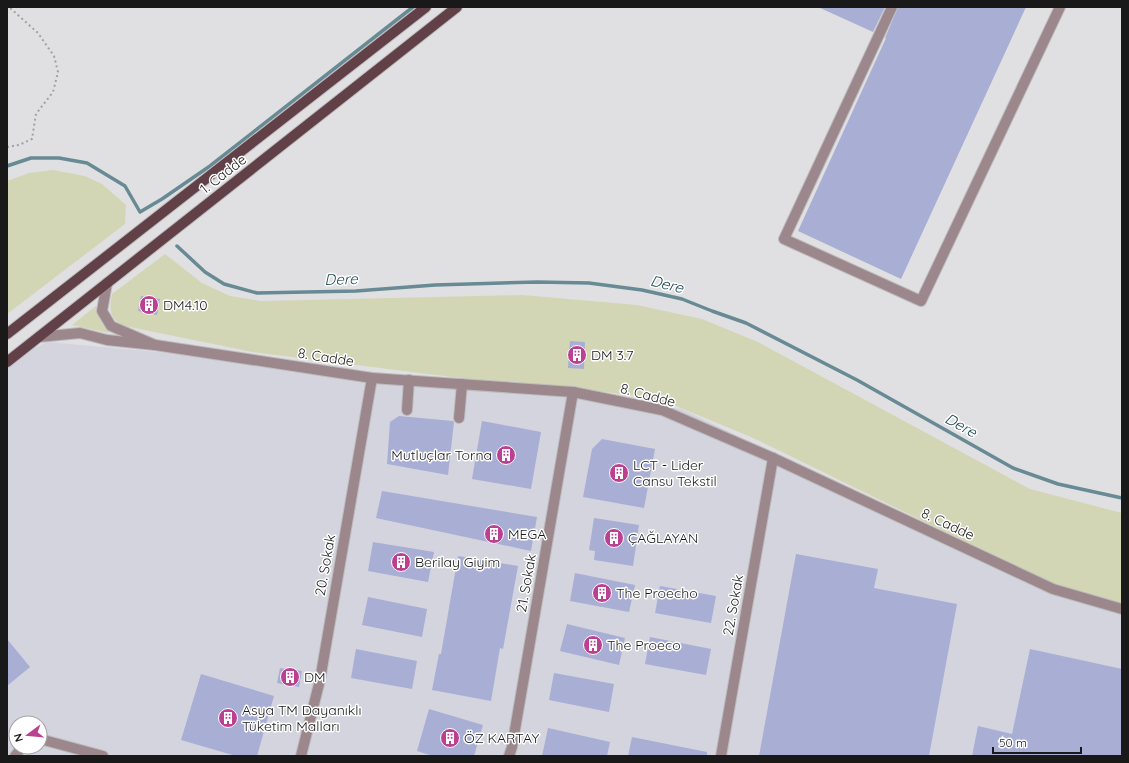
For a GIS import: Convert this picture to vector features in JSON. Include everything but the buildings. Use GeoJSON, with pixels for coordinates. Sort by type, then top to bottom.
{"type":"FeatureCollection","features":[{"type":"Feature","properties":{"kind":"main road","name":"1. Cadde"},"geometry":{"type":"LineString","coordinates":[[7,334],[426,7]]}},
{"type":"Feature","properties":{"kind":"main road","name":"1. Cadde"},"geometry":{"type":"LineString","coordinates":[[7,362],[457,7]]}},
{"type":"Feature","properties":{"kind":"street"},"geometry":{"type":"LineString","coordinates":[[892,7],[784,239],[921,301],[1060,7]]}},
{"type":"Feature","properties":{"kind":"street","name":"8. Cadde"},"geometry":{"type":"LineString","coordinates":[[107,283],[102,311],[111,326],[155,345]]}},
{"type":"Feature","properties":{"kind":"street","name":"8. Cadde"},"geometry":{"type":"LineString","coordinates":[[39,337],[80,333],[107,340],[155,345],[372,378],[573,392],[662,410],[773,458],[1054,589],[1122,609]]}},
{"type":"Feature","properties":{"kind":"street","name":"20. Sokak"},"geometry":{"type":"LineString","coordinates":[[301,756],[320,680],[372,378]]}},
{"type":"Feature","properties":{"kind":"street"},"geometry":{"type":"LineString","coordinates":[[407,410],[409,380]]}},
{"type":"Feature","properties":{"kind":"street"},"geometry":{"type":"LineString","coordinates":[[459,418],[462,384]]}},
{"type":"Feature","properties":{"kind":"street","name":"21. Sokak"},"geometry":{"type":"LineString","coordinates":[[509,756],[573,392]]}},
{"type":"Feature","properties":{"kind":"street","name":"22. Sokak"},"geometry":{"type":"LineString","coordinates":[[721,756],[773,458]]}},
{"type":"Feature","properties":{"kind":"street"},"geometry":{"type":"LineString","coordinates":[[48,741],[103,756]]}},
{"type":"Feature","properties":{"kind":"path"},"geometry":{"type":"LineString","coordinates":[[7,147],[19,145],[32,139],[36,114],[53,92],[58,72],[54,56],[38,33],[9,7]]}},
{"type":"Feature","properties":{"kind":"shaded area"},"geometry":{"type":"Polygon","coordinates":[[[48,342],[376,372],[682,409],[1055,591],[1122,607],[1122,756],[7,756],[7,360],[48,342]]]}},
{"type":"Feature","properties":{"kind":"green space"},"geometry":{"type":"Polygon","coordinates":[[[53,170],[85,176],[102,184],[126,205],[125,224],[7,314],[7,181],[29,173],[53,170]]]}},
{"type":"Feature","properties":{"kind":"green space"},"geometry":{"type":"Polygon","coordinates":[[[165,254],[202,283],[230,296],[261,301],[523,295],[637,305],[702,319],[758,342],[1030,489],[1122,513],[1122,604],[1056,586],[751,437],[671,404],[646,397],[492,382],[252,352],[125,326],[120,323],[111,313],[112,294],[165,254]]]}},
{"type":"Feature","properties":{"kind":"green space"},"geometry":{"type":"Polygon","coordinates":[[[96,306],[102,323],[109,333],[72,325],[96,306]]]}},
{"type":"Feature","properties":{"kind":"waterway"},"geometry":{"type":"LineString","coordinates":[[7,166],[31,158],[59,158],[87,163],[125,186],[140,212],[162,199],[210,166],[413,7]]}},
{"type":"Feature","properties":{"kind":"waterway","name":"Dere"},"geometry":{"type":"LineString","coordinates":[[177,246],[205,272],[224,284],[257,293],[356,291],[435,285],[537,282],[589,283],[642,290],[682,299],[746,323],[857,380],[1013,468],[1058,484],[1122,498]]}},
{"type":"Feature","properties":{"kind":"place","name":"DM4.10"},"geometry":{"type":"Point","coordinates":[149,305]}},
{"type":"Feature","properties":{"kind":"place","name":"DM 3.7"},"geometry":{"type":"Point","coordinates":[577,355]}},
{"type":"Feature","properties":{"kind":"place","name":"Mutluçlar Torna"},"geometry":{"type":"Point","coordinates":[506,455]}},
{"type":"Feature","properties":{"kind":"place","name":"LCT - Lider Cansu Tekstil"},"geometry":{"type":"Point","coordinates":[619,473]}},
{"type":"Feature","properties":{"kind":"place","name":"MEGA"},"geometry":{"type":"Point","coordinates":[494,534]}},
{"type":"Feature","properties":{"kind":"place","name":"ÇAĞLAYAN"},"geometry":{"type":"Point","coordinates":[614,538]}},
{"type":"Feature","properties":{"kind":"place","name":"Berilay Giyim"},"geometry":{"type":"Point","coordinates":[401,562]}},
{"type":"Feature","properties":{"kind":"place","name":"The Proecho"},"geometry":{"type":"Point","coordinates":[602,593]}},
{"type":"Feature","properties":{"kind":"place","name":"The Proeco"},"geometry":{"type":"Point","coordinates":[593,645]}},
{"type":"Feature","properties":{"kind":"place","name":"DM"},"geometry":{"type":"Point","coordinates":[290,677]}},
{"type":"Feature","properties":{"kind":"place","name":"Asya TM Dayanıklı Tüketim Malları"},"geometry":{"type":"Point","coordinates":[228,718]}},
{"type":"Feature","properties":{"kind":"place","name":"ÖZ KARTAY"},"geometry":{"type":"Point","coordinates":[450,738]}}]}
